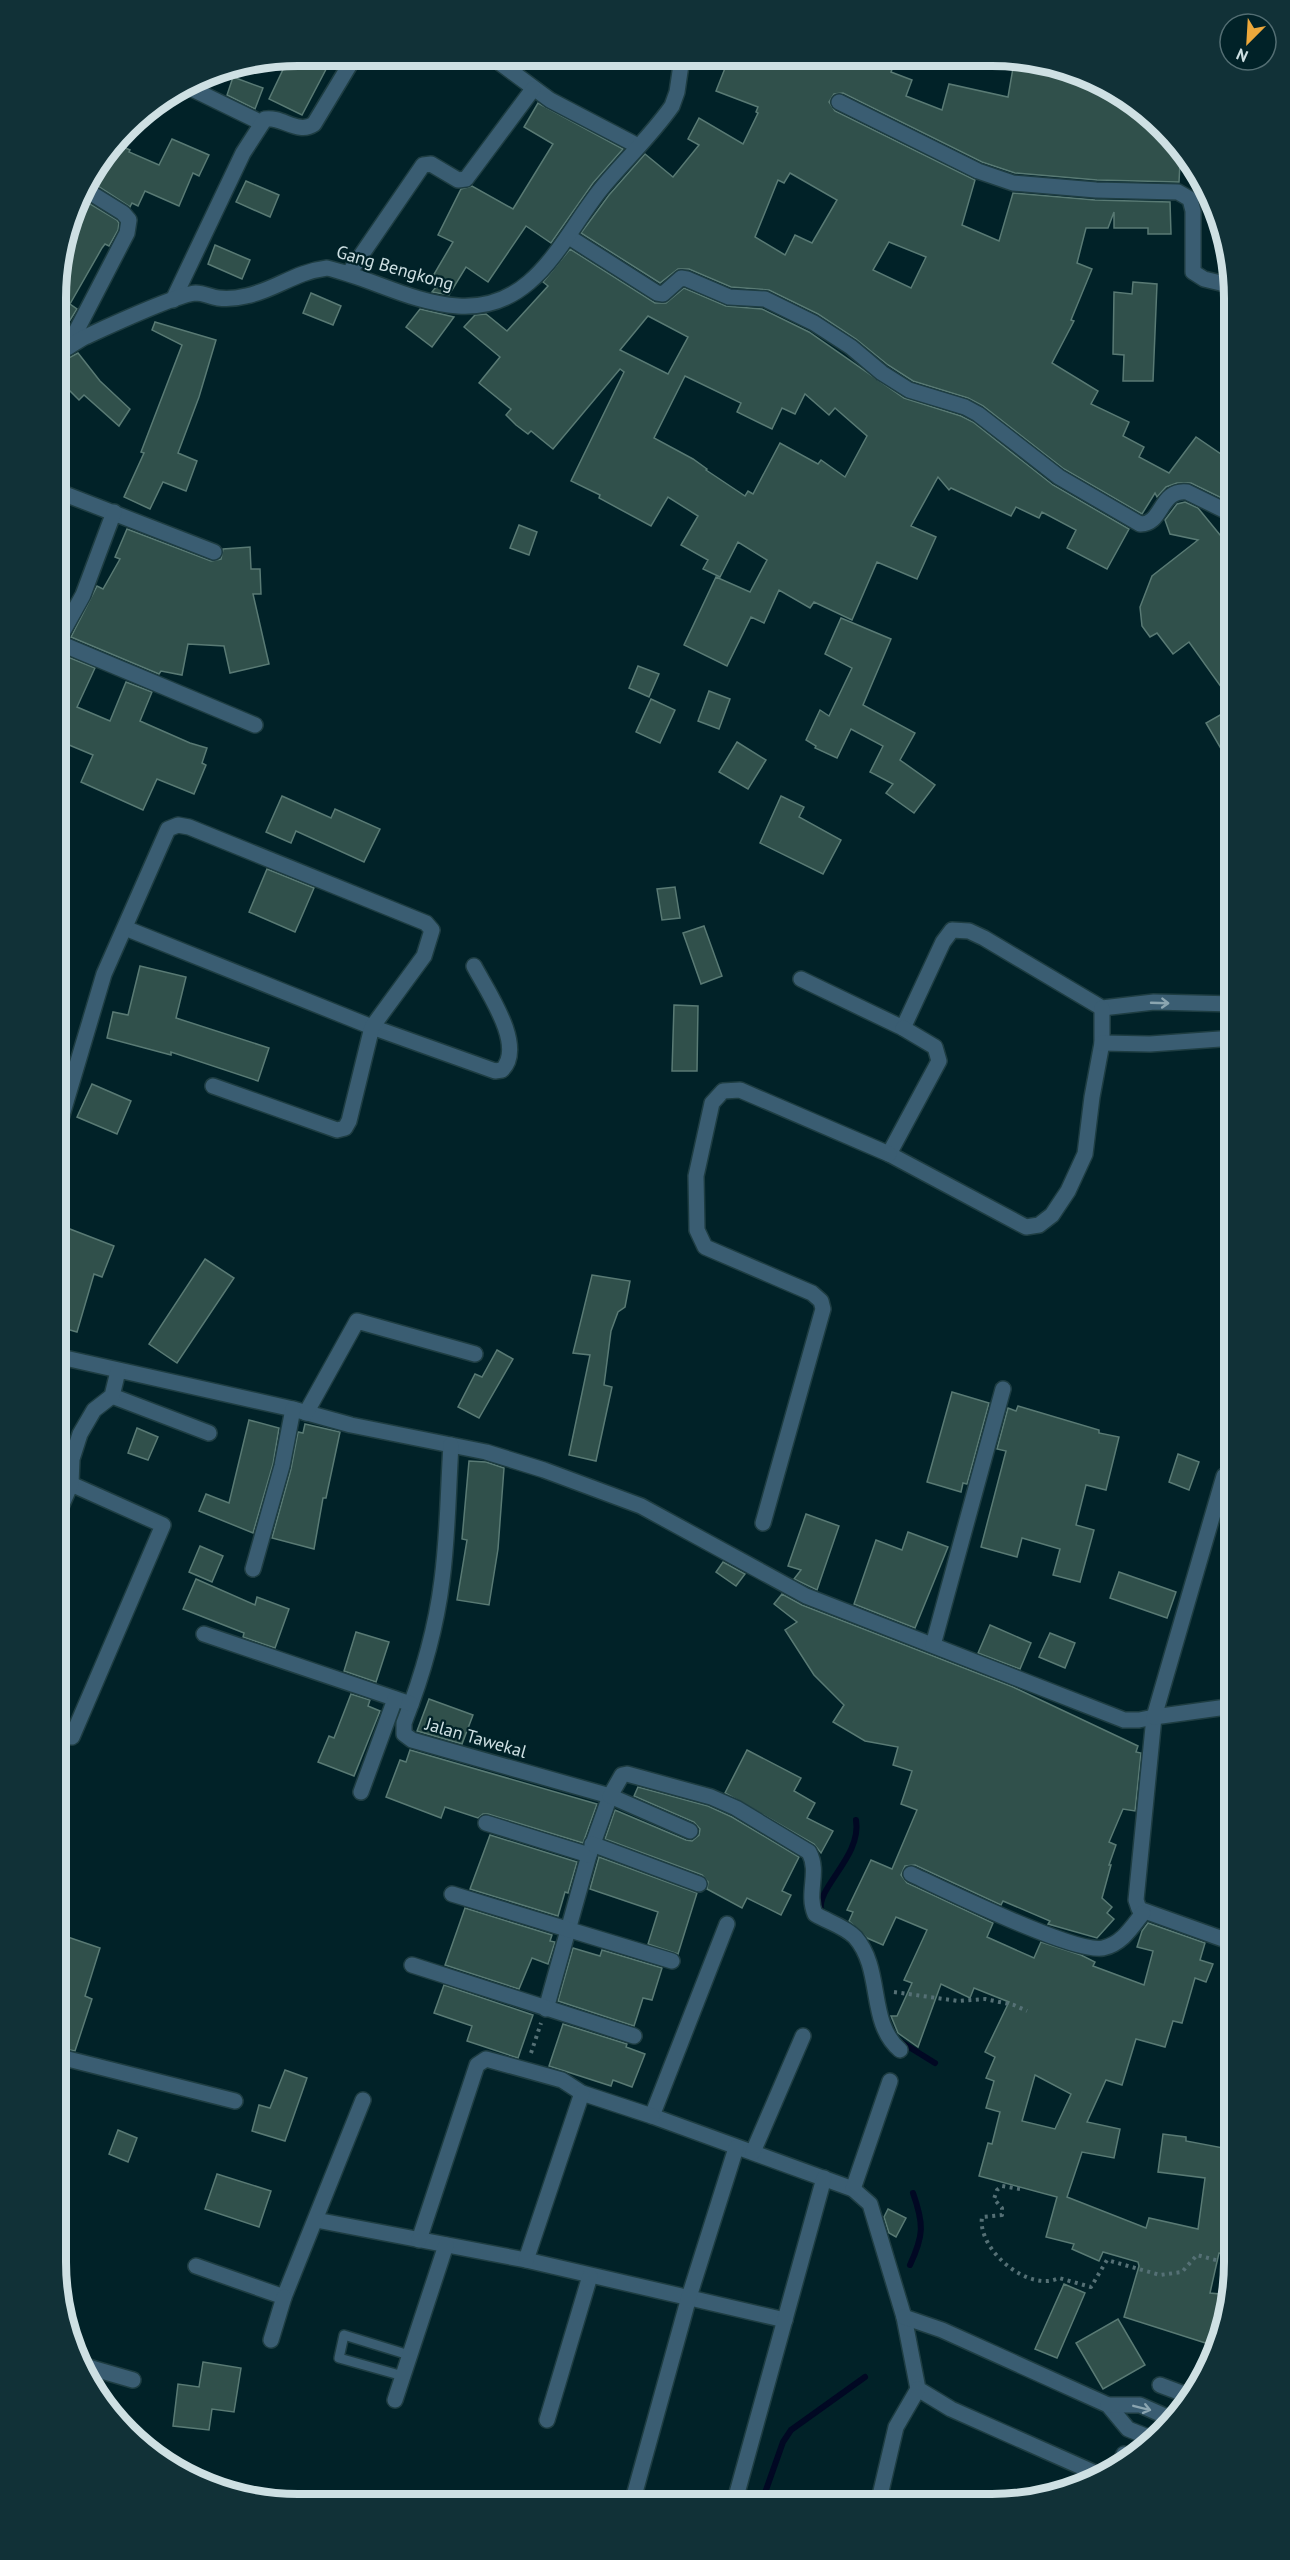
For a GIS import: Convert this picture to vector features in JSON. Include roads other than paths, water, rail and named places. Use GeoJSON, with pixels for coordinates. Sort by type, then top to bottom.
{"type":"FeatureCollection","features":[{"type":"Feature","properties":{"kind":"street"},"geometry":{"type":"LineString","coordinates":[[173,300],[243,153],[265,119],[274,118],[303,129],[314,124],[349,66]]}},
{"type":"Feature","properties":{"kind":"street"},"geometry":{"type":"LineString","coordinates":[[504,66],[550,100],[638,146]]}},
{"type":"Feature","properties":{"kind":"street","name":"Gang Bengkong"},"geometry":{"type":"LineString","coordinates":[[66,349],[83,338],[173,300],[196,293],[219,298],[244,296],[269,289],[290,277],[309,270],[327,267],[432,303],[478,306],[512,293],[536,279],[600,192],[672,106],[678,92],[681,66]]}},
{"type":"Feature","properties":{"kind":"street"},"geometry":{"type":"LineString","coordinates":[[349,273],[423,165],[431,164],[458,180],[466,179],[533,88]]}},
{"type":"Feature","properties":{"kind":"street"},"geometry":{"type":"LineString","coordinates":[[195,90],[262,123]]}},
{"type":"Feature","properties":{"kind":"street"},"geometry":{"type":"LineString","coordinates":[[839,102],[969,166],[1013,183],[1070,189],[1178,192],[1190,199],[1193,211],[1193,272],[1204,279],[1224,284]]}},
{"type":"Feature","properties":{"kind":"street"},"geometry":{"type":"LineString","coordinates":[[66,345],[127,233],[129,220],[123,213],[91,193]]}},
{"type":"Feature","properties":{"kind":"street"},"geometry":{"type":"LineString","coordinates":[[569,237],[657,293],[663,294],[677,280],[687,279],[729,297],[765,299],[814,323],[909,390],[965,407],[978,414],[1059,477],[1140,524],[1149,522],[1157,515],[1164,501],[1180,491],[1187,492],[1224,510]]}},
{"type":"Feature","properties":{"kind":"street"},"geometry":{"type":"LineString","coordinates":[[66,494],[214,552]]}},
{"type":"Feature","properties":{"kind":"street"},"geometry":{"type":"LineString","coordinates":[[66,626],[83,595],[114,512]]}},
{"type":"Feature","properties":{"kind":"street"},"geometry":{"type":"LineString","coordinates":[[66,646],[255,725]]}},
{"type":"Feature","properties":{"kind":"street"},"geometry":{"type":"LineString","coordinates":[[66,1090],[101,986],[124,927],[168,829],[178,825],[189,827],[426,923],[432,930],[424,956],[372,1027],[349,1121],[345,1128],[337,1130],[213,1086]]}},
{"type":"Feature","properties":{"kind":"street"},"geometry":{"type":"LineString","coordinates":[[124,927],[372,1027],[495,1071],[502,1070],[508,1064],[510,1054],[507,1028],[474,966]]}},
{"type":"Feature","properties":{"kind":"street"},"geometry":{"type":"LineString","coordinates":[[903,1028],[943,942],[952,930],[960,929],[984,938],[1102,1008],[1154,1002],[1224,1004]]}},
{"type":"Feature","properties":{"kind":"street"},"geometry":{"type":"LineString","coordinates":[[801,980],[903,1028],[935,1047],[939,1061],[889,1154]]}},
{"type":"Feature","properties":{"kind":"street"},"geometry":{"type":"LineString","coordinates":[[763,1523],[823,1309],[821,1300],[812,1293],[705,1247],[697,1230],[696,1176],[712,1103],[723,1091],[741,1090],[889,1154],[1026,1227],[1039,1226],[1052,1215],[1068,1191],[1085,1154],[1102,1043],[1102,1008]]}},
{"type":"Feature","properties":{"kind":"street"},"geometry":{"type":"LineString","coordinates":[[1102,1043],[1150,1044],[1224,1039]]}},
{"type":"Feature","properties":{"kind":"street"},"geometry":{"type":"LineString","coordinates":[[253,1569],[300,1411],[357,1321],[475,1354]]}},
{"type":"Feature","properties":{"kind":"street"},"geometry":{"type":"LineString","coordinates":[[66,1358],[300,1411],[351,1425],[486,1452],[544,1470],[641,1506],[806,1596],[1124,1720],[1139,1720],[1224,1707]]}},
{"type":"Feature","properties":{"kind":"street"},"geometry":{"type":"LineString","coordinates":[[66,1494],[70,1484],[72,1459],[80,1434],[93,1410],[112,1396],[118,1371]]}},
{"type":"Feature","properties":{"kind":"street"},"geometry":{"type":"LineString","coordinates":[[933,1645],[1003,1389]]}},
{"type":"Feature","properties":{"kind":"street"},"geometry":{"type":"LineString","coordinates":[[112,1396],[209,1433]]}},
{"type":"Feature","properties":{"kind":"street","name":"Jalan Tawekal"},"geometry":{"type":"LineString","coordinates":[[450,1445],[442,1578],[428,1652],[403,1731],[408,1738],[610,1796]]}},
{"type":"Feature","properties":{"kind":"street"},"geometry":{"type":"LineString","coordinates":[[1224,1476],[1154,1717],[1136,1900],[1143,1913],[1224,1940]]}},
{"type":"Feature","properties":{"kind":"street"},"geometry":{"type":"LineString","coordinates":[[70,1484],[163,1525],[72,1737]]}},
{"type":"Feature","properties":{"kind":"street"},"geometry":{"type":"LineString","coordinates":[[204,1634],[411,1704]]}},
{"type":"Feature","properties":{"kind":"street"},"geometry":{"type":"LineString","coordinates":[[361,1792],[395,1699]]}},
{"type":"Feature","properties":{"kind":"street"},"geometry":{"type":"LineString","coordinates":[[546,2009],[591,1850],[610,1796],[622,1775],[627,1774],[711,1797],[736,1808],[809,1852],[815,1871],[810,1895],[815,1914],[850,1932],[864,1949],[877,1994],[879,2019],[888,2038],[900,2050]]}},
{"type":"Feature","properties":{"kind":"street"},"geometry":{"type":"LineString","coordinates":[[610,1796],[690,1831]]}},
{"type":"Feature","properties":{"kind":"street"},"geometry":{"type":"LineString","coordinates":[[486,1823],[591,1850],[699,1884]]}},
{"type":"Feature","properties":{"kind":"street"},"geometry":{"type":"LineString","coordinates":[[911,1874],[1012,1920],[1086,1947],[1101,1949],[1118,1941],[1143,1913]]}},
{"type":"Feature","properties":{"kind":"street"},"geometry":{"type":"LineString","coordinates":[[452,1894],[672,1961]]}},
{"type":"Feature","properties":{"kind":"street"},"geometry":{"type":"LineString","coordinates":[[652,2116],[727,1924]]}},
{"type":"Feature","properties":{"kind":"street"},"geometry":{"type":"LineString","coordinates":[[412,1965],[634,2036]]}},
{"type":"Feature","properties":{"kind":"street"},"geometry":{"type":"LineString","coordinates":[[753,2152],[802,2036]]}},
{"type":"Feature","properties":{"kind":"street"},"geometry":{"type":"LineString","coordinates":[[419,2240],[477,2065],[486,2058],[562,2080],[582,2093],[853,2189],[870,2204],[904,2317],[918,2389],[896,2427],[880,2494]]}},
{"type":"Feature","properties":{"kind":"street"},"geometry":{"type":"LineString","coordinates":[[66,2059],[235,2101]]}},
{"type":"Feature","properties":{"kind":"street"},"geometry":{"type":"LineString","coordinates":[[853,2189],[890,2081]]}},
{"type":"Feature","properties":{"kind":"street"},"geometry":{"type":"LineString","coordinates":[[526,2260],[582,2093]]}},
{"type":"Feature","properties":{"kind":"street"},"geometry":{"type":"LineString","coordinates":[[271,2340],[284,2297],[363,2100]]}},
{"type":"Feature","properties":{"kind":"street"},"geometry":{"type":"LineString","coordinates":[[635,2494],[689,2297],[736,2148]]}},
{"type":"Feature","properties":{"kind":"street"},"geometry":{"type":"LineString","coordinates":[[737,2494],[824,2178]]}},
{"type":"Feature","properties":{"kind":"street"},"geometry":{"type":"LineString","coordinates":[[316,2220],[526,2260],[785,2320]]}},
{"type":"Feature","properties":{"kind":"street"},"geometry":{"type":"LineString","coordinates":[[395,2400],[446,2245]]}},
{"type":"Feature","properties":{"kind":"street"},"geometry":{"type":"LineString","coordinates":[[196,2266],[284,2297]]}},
{"type":"Feature","properties":{"kind":"street"},"geometry":{"type":"LineString","coordinates":[[547,2420],[590,2276]]}},
{"type":"Feature","properties":{"kind":"street"},"geometry":{"type":"LineString","coordinates":[[904,2317],[942,2330],[1107,2405],[1128,2429],[1146,2436]]}},
{"type":"Feature","properties":{"kind":"street"},"geometry":{"type":"LineString","coordinates":[[92,2368],[133,2380]]}},
{"type":"Feature","properties":{"kind":"street"},"geometry":{"type":"LineString","coordinates":[[1160,2385],[1183,2394]]}},
{"type":"Feature","properties":{"kind":"street"},"geometry":{"type":"LineString","coordinates":[[918,2389],[951,2409],[1092,2471]]}},
{"type":"Feature","properties":{"kind":"street"},"geometry":{"type":"LineString","coordinates":[[1107,2405],[1140,2405],[1166,2416]]}},
{"type":"Feature","properties":{"kind":"lane"},"geometry":{"type":"LineString","coordinates":[[403,2376],[339,2358],[344,2335],[409,2355]]}},
{"type":"Feature","properties":{"kind":"waterway"},"geometry":{"type":"LineString","coordinates":[[821,1911],[821,1902],[825,1892],[852,1846],[856,1834],[856,1820]]}},
{"type":"Feature","properties":{"kind":"waterway"},"geometry":{"type":"LineString","coordinates":[[901,2042],[935,2063]]}},
{"type":"Feature","properties":{"kind":"waterway"},"geometry":{"type":"LineString","coordinates":[[910,2265],[918,2245],[921,2229],[913,2193]]}},
{"type":"Feature","properties":{"kind":"waterway"},"geometry":{"type":"LineString","coordinates":[[765,2494],[783,2442],[791,2430],[865,2377]]}}]}
